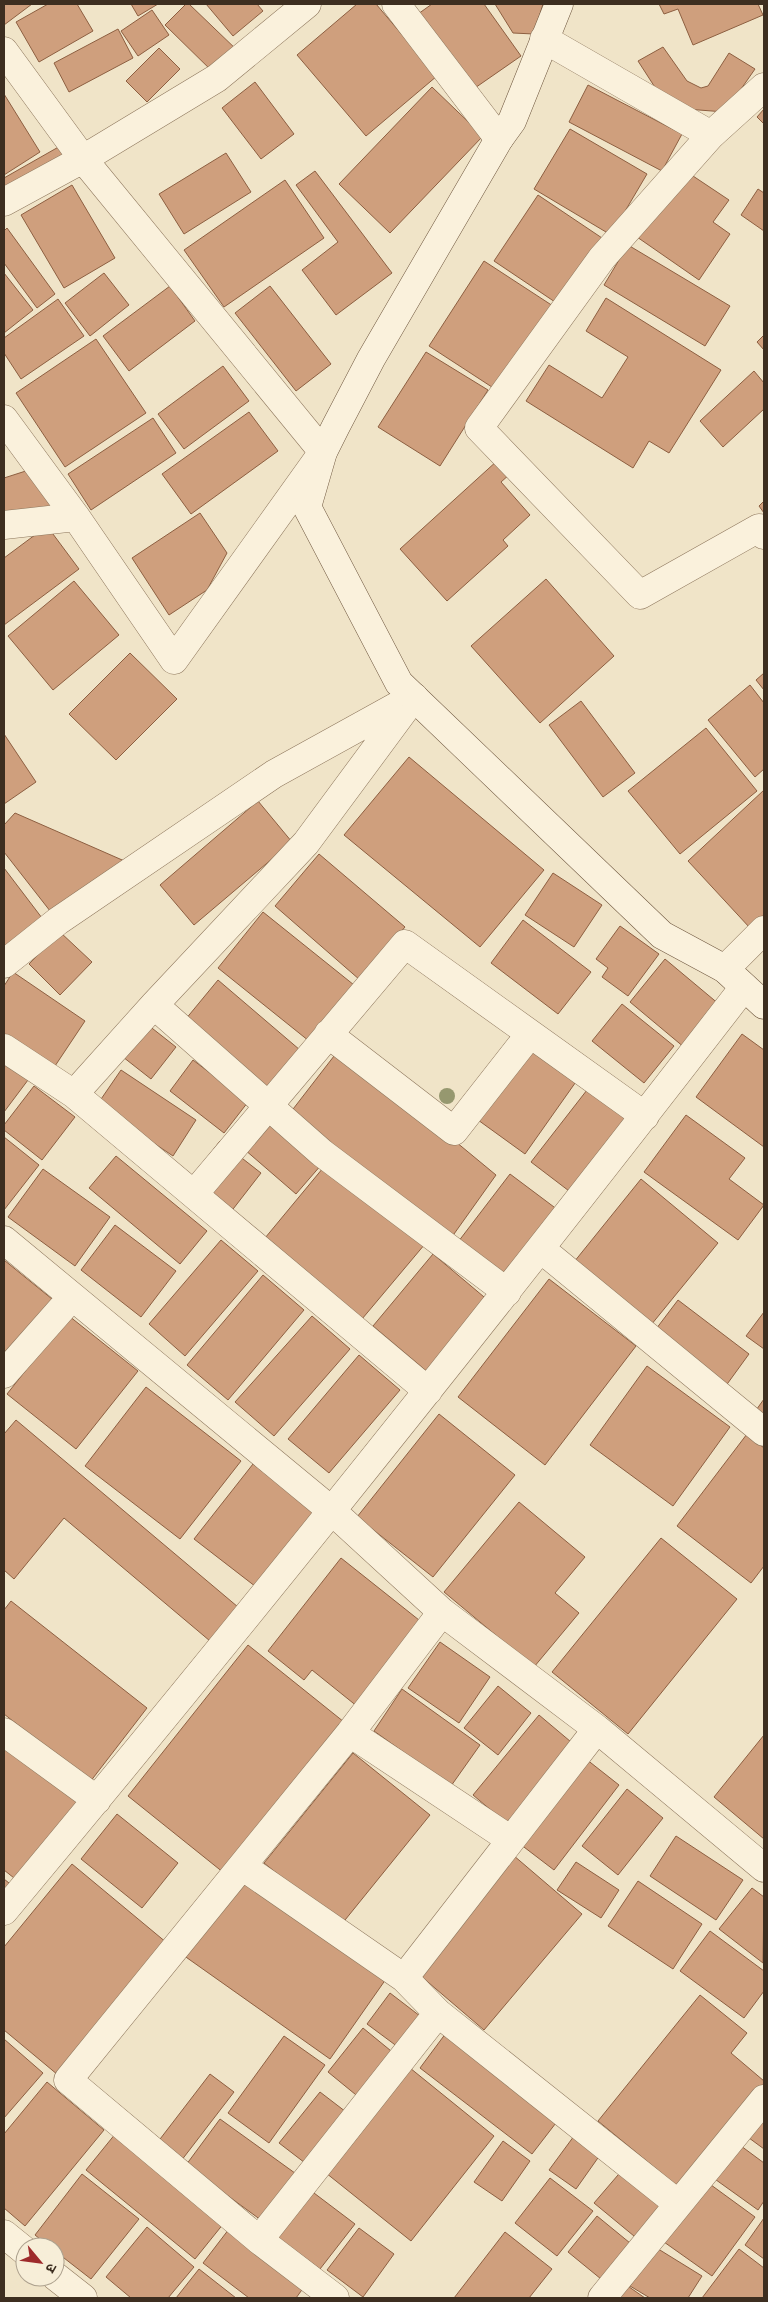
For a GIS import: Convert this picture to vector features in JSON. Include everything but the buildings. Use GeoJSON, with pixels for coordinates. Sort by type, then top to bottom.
{"type":"FeatureCollection","features":[{"type":"Feature","properties":{"kind":"street"},"geometry":{"type":"LineString","coordinates":[[4,202],[83,159],[217,78],[307,4]]}},
{"type":"Feature","properties":{"kind":"street"},"geometry":{"type":"LineString","coordinates":[[396,4],[499,139]]}},
{"type":"Feature","properties":{"kind":"street"},"geometry":{"type":"LineString","coordinates":[[4,419],[76,517],[174,660],[323,452],[371,359],[499,139],[512,121],[559,4]]}},
{"type":"Feature","properties":{"kind":"street"},"geometry":{"type":"LineString","coordinates":[[544,39],[711,135]]}},
{"type":"Feature","properties":{"kind":"street"},"geometry":{"type":"LineString","coordinates":[[4,51],[83,159],[323,452]]}},
{"type":"Feature","properties":{"kind":"street"},"geometry":{"type":"LineString","coordinates":[[763,528],[640,595],[480,428],[602,258],[711,135],[764,86]]}},
{"type":"Feature","properties":{"kind":"street"},"geometry":{"type":"LineString","coordinates":[[323,452],[307,507],[399,683],[662,935],[734,978],[764,1005]]}},
{"type":"Feature","properties":{"kind":"street"},"geometry":{"type":"LineString","coordinates":[[4,525],[76,517]]}},
{"type":"Feature","properties":{"kind":"street"},"geometry":{"type":"LineString","coordinates":[[4,964],[58,921],[152,860],[274,774],[414,697]]}},
{"type":"Feature","properties":{"kind":"street"},"geometry":{"type":"LineString","coordinates":[[74,1094],[154,1005],[306,843],[414,697]]}},
{"type":"Feature","properties":{"kind":"street"},"geometry":{"type":"LineString","coordinates":[[4,1911],[97,1800],[332,1511],[541,1249],[644,1116],[764,930]]}},
{"type":"Feature","properties":{"kind":"street"},"geometry":{"type":"LineString","coordinates":[[194,1194],[405,944],[644,1116]]}},
{"type":"Feature","properties":{"kind":"street"},"geometry":{"type":"LineString","coordinates":[[154,1005],[322,1153],[507,1292]]}},
{"type":"Feature","properties":{"kind":"street"},"geometry":{"type":"LineString","coordinates":[[328,1034],[454,1131],[530,1034]]}},
{"type":"Feature","properties":{"kind":"street"},"geometry":{"type":"LineString","coordinates":[[4,1048],[74,1094],[428,1391]]}},
{"type":"Feature","properties":{"kind":"street"},"geometry":{"type":"LineString","coordinates":[[4,1240],[332,1511],[442,1612],[597,1729],[764,1868]]}},
{"type":"Feature","properties":{"kind":"street"},"geometry":{"type":"LineString","coordinates":[[541,1249],[764,1432]]}},
{"type":"Feature","properties":{"kind":"street"},"geometry":{"type":"LineString","coordinates":[[4,1374],[72,1297]]}},
{"type":"Feature","properties":{"kind":"street"},"geometry":{"type":"LineString","coordinates":[[335,2298],[259,2240],[68,2080],[350,1733],[442,1612]]}},
{"type":"Feature","properties":{"kind":"street"},"geometry":{"type":"LineString","coordinates":[[404,1978],[597,1729]]}},
{"type":"Feature","properties":{"kind":"street"},"geometry":{"type":"LineString","coordinates":[[4,1732],[97,1800]]}},
{"type":"Feature","properties":{"kind":"street"},"geometry":{"type":"LineString","coordinates":[[350,1733],[511,1840]]}},
{"type":"Feature","properties":{"kind":"street"},"geometry":{"type":"LineString","coordinates":[[242,1866],[404,1978],[438,2013],[678,2203]]}},
{"type":"Feature","properties":{"kind":"street"},"geometry":{"type":"LineString","coordinates":[[259,2240],[438,2013]]}},
{"type":"Feature","properties":{"kind":"street"},"geometry":{"type":"LineString","coordinates":[[602,2298],[764,2099]]}},
{"type":"Feature","properties":{"kind":"street"},"geometry":{"type":"LineString","coordinates":[[4,2234],[15,2243]]}},
{"type":"Feature","properties":{"kind":"street"},"geometry":{"type":"LineString","coordinates":[[65,2284],[83,2298]]}}]}
